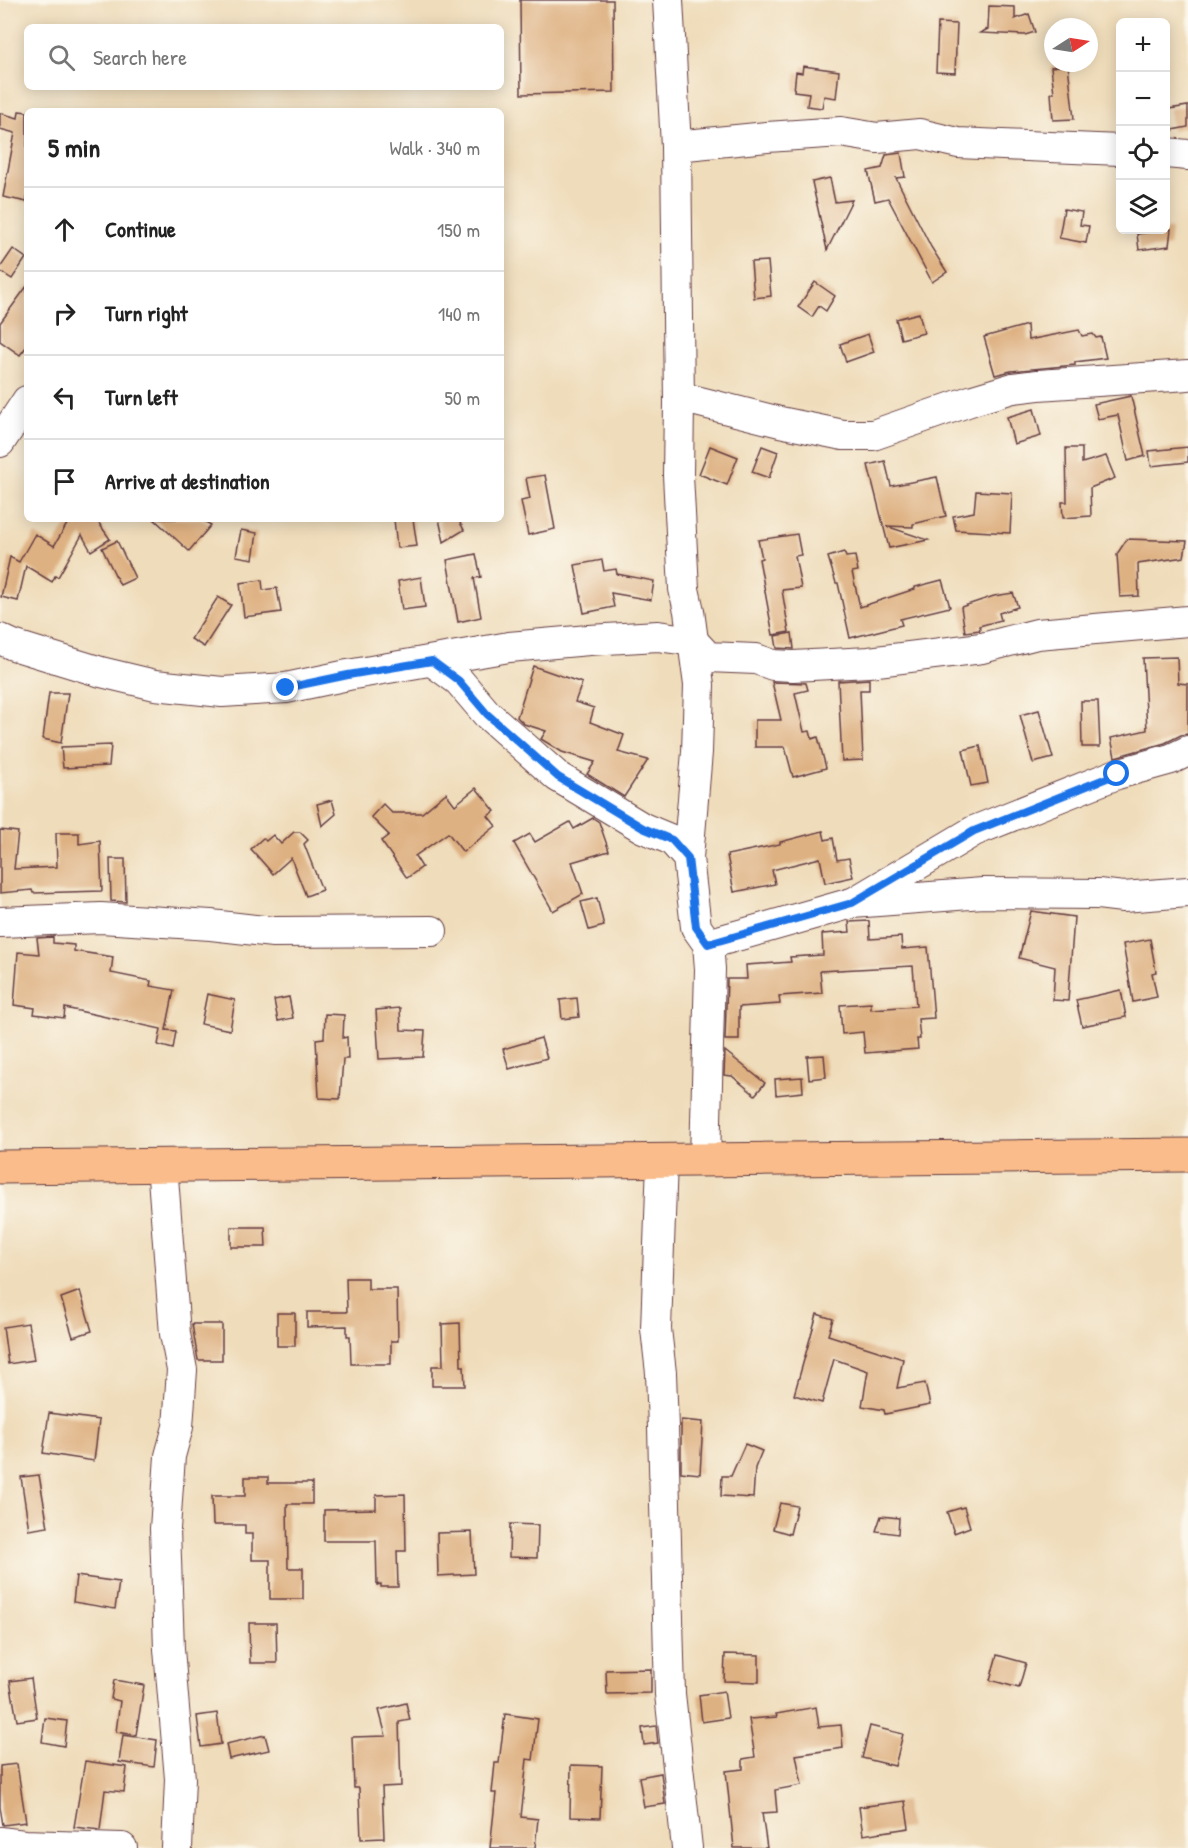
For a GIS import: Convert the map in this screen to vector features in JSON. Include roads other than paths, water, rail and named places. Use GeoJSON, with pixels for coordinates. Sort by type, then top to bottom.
{"type":"FeatureCollection","features":[{"type":"Feature","properties":{"kind":"highway"},"geometry":{"type":"LineString","coordinates":[[0,1167],[1188,1155]]}},
{"type":"Feature","properties":{"kind":"street"},"geometry":{"type":"LineString","coordinates":[[668,0],[676,147],[678,475],[684,589],[699,685],[697,752],[688,858],[696,927],[708,944],[710,1009],[705,1160]]}},
{"type":"Feature","properties":{"kind":"street"},"geometry":{"type":"LineString","coordinates":[[676,147],[842,132],[877,138],[920,134],[958,143],[1116,150]]}},
{"type":"Feature","properties":{"kind":"street"},"geometry":{"type":"LineString","coordinates":[[1170,153],[1188,155]]}},
{"type":"Feature","properties":{"kind":"street"},"geometry":{"type":"LineString","coordinates":[[679,403],[692,400],[843,435],[873,435],[1013,388],[1188,375]]}},
{"type":"Feature","properties":{"kind":"street"},"geometry":{"type":"LineString","coordinates":[[0,442],[24,406]]}},
{"type":"Feature","properties":{"kind":"street"},"geometry":{"type":"LineString","coordinates":[[0,639],[101,672],[154,685],[222,692],[286,688],[509,647],[589,640],[658,636],[693,641],[708,657],[756,659],[772,665],[793,666],[869,662],[982,648],[1037,634],[1188,621]]}},
{"type":"Feature","properties":{"kind":"street"},"geometry":{"type":"LineString","coordinates":[[432,661],[459,681],[487,714],[558,777],[643,828],[672,840],[688,858]]}},
{"type":"Feature","properties":{"kind":"street"},"geometry":{"type":"LineString","coordinates":[[852,903],[974,831],[1117,774],[1171,759],[1188,751]]}},
{"type":"Feature","properties":{"kind":"street"},"geometry":{"type":"LineString","coordinates":[[708,944],[852,903],[983,893],[1098,894],[1123,897],[1188,892]]}},
{"type":"Feature","properties":{"kind":"street"},"geometry":{"type":"LineString","coordinates":[[0,922],[101,918],[211,925],[273,932],[432,931]]}},
{"type":"Feature","properties":{"kind":"street"},"geometry":{"type":"LineString","coordinates":[[662,1161],[656,1329],[662,1407],[670,1694],[687,1848]]}},
{"type":"Feature","properties":{"kind":"street"},"geometry":{"type":"LineString","coordinates":[[162,1164],[175,1334],[182,1370],[178,1426],[170,1456],[165,1529],[170,1649],[180,1779],[177,1848]]}},
{"type":"Feature","properties":{"kind":"street"},"geometry":{"type":"LineString","coordinates":[[0,1842],[24,1845],[122,1848]]}}]}
